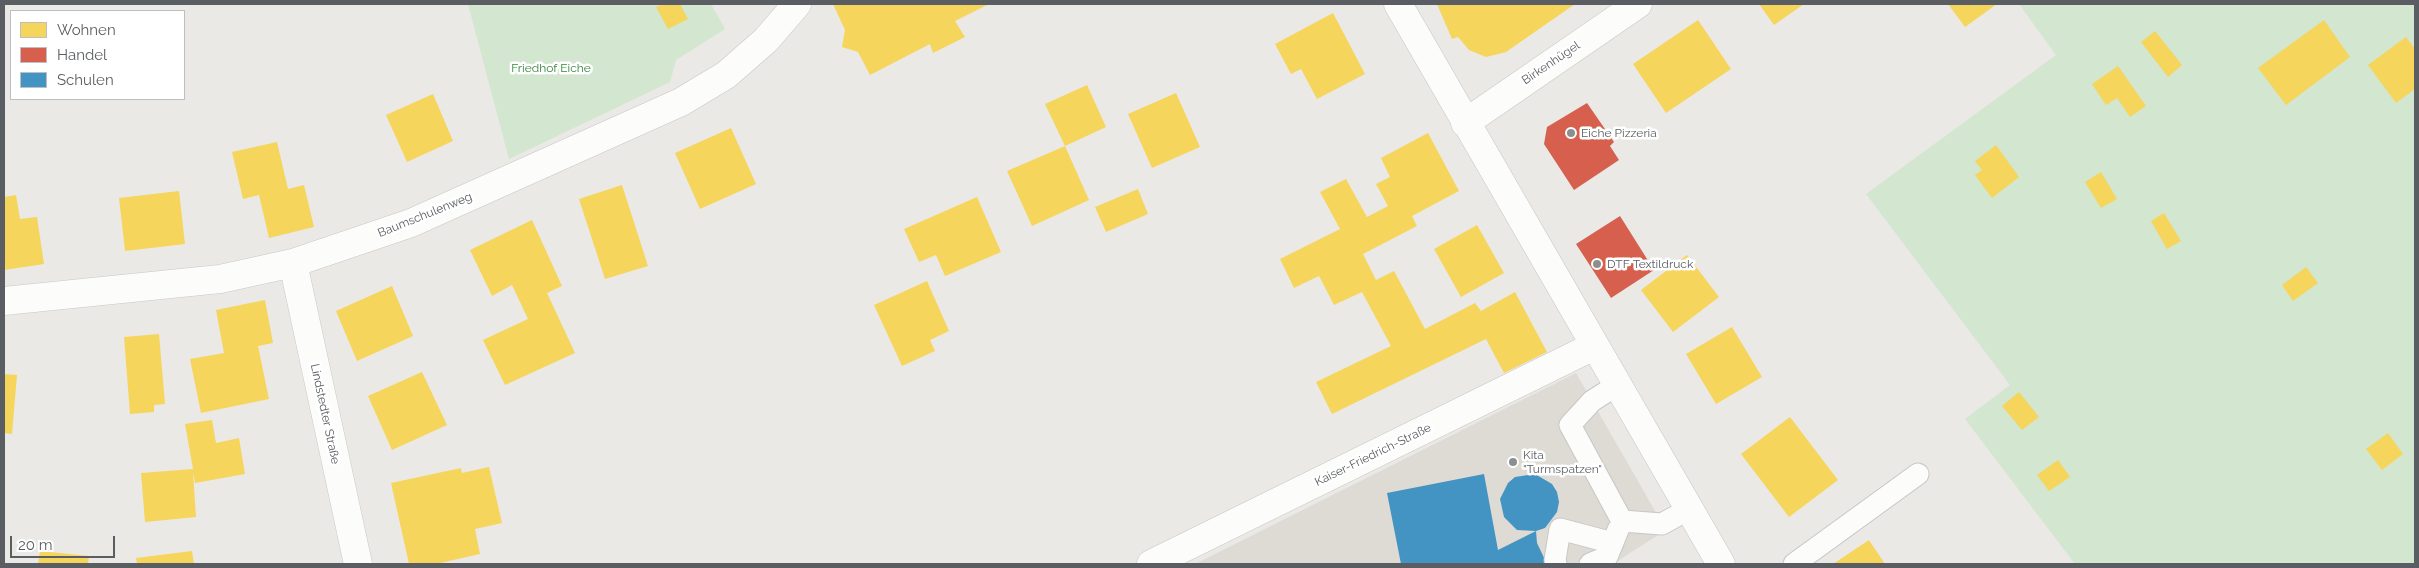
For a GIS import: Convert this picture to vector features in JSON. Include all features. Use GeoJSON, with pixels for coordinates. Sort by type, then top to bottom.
{"type":"FeatureCollection","features":[{"type":"Feature","properties":{"kind":"street","name":"Baumschulenweg"},"geometry":{"type":"LineString","coordinates":[[4,301],[220,280],[293,263],[411,223],[681,102],[726,75],[766,40],[797,4]]}},
{"type":"Feature","properties":{"kind":"street"},"geometry":{"type":"LineString","coordinates":[[1398,4],[1721,564]]}},
{"type":"Feature","properties":{"kind":"street","name":"Birkenhügel"},"geometry":{"type":"LineString","coordinates":[[1465,123],[1638,4]]}},
{"type":"Feature","properties":{"kind":"street","name":"Lindstedter Straße"},"geometry":{"type":"LineString","coordinates":[[293,263],[358,564]]}},
{"type":"Feature","properties":{"kind":"street","name":"Kaiser-Friedrich-Straße"},"geometry":{"type":"LineString","coordinates":[[1151,564],[1594,346]]}},
{"type":"Feature","properties":{"kind":"lane"},"geometry":{"type":"LineString","coordinates":[[1617,385],[1592,400],[1570,425],[1622,520]]}},
{"type":"Feature","properties":{"kind":"lane"},"geometry":{"type":"LineString","coordinates":[[1794,564],[1918,474]]}},
{"type":"Feature","properties":{"kind":"lane"},"geometry":{"type":"LineString","coordinates":[[1622,520],[1662,524],[1689,509]]}},
{"type":"Feature","properties":{"kind":"lane"},"geometry":{"type":"LineString","coordinates":[[1590,564],[1606,556],[1622,520]]}},
{"type":"Feature","properties":{"kind":"lane"},"geometry":{"type":"LineString","coordinates":[[1556,564],[1554,560],[1560,529],[1613,543]]}},
{"type":"Feature","properties":{"kind":"shaded area","name":"Kita \"Turmspatzen\""},"geometry":{"type":"Polygon","coordinates":[[[1576,373],[1666,530],[1613,564],[1195,564],[1576,373]]]}},
{"type":"Feature","properties":{"kind":"green space","name":"Friedhof Eiche"},"geometry":{"type":"Polygon","coordinates":[[[468,4],[711,4],[725,29],[676,60],[670,82],[509,159],[468,4]]]}},
{"type":"Feature","properties":{"kind":"green space"},"geometry":{"type":"Polygon","coordinates":[[[2019,4],[2415,4],[2415,564],[2075,564],[1965,419],[2010,385],[1866,194],[2056,55],[2019,4]]]}},
{"type":"Feature","properties":{"kind":"building: Wohnen"},"geometry":{"type":"Polygon","coordinates":[[[663,4],[680,4],[688,19],[668,29],[656,7],[663,4]]]}},
{"type":"Feature","properties":{"kind":"building: Wohnen"},"geometry":{"type":"Polygon","coordinates":[[[833,4],[989,4],[955,21],[965,37],[933,53],[930,44],[870,75],[858,52],[842,47],[845,30],[833,4]]]}},
{"type":"Feature","properties":{"kind":"building: Wohnen"},"geometry":{"type":"Polygon","coordinates":[[[1437,4],[1575,4],[1506,52],[1486,57],[1469,50],[1458,37],[1452,39],[1437,4]]]}},
{"type":"Feature","properties":{"kind":"building: Wohnen"},"geometry":{"type":"Polygon","coordinates":[[[1759,4],[1804,4],[1774,25],[1759,4]]]}},
{"type":"Feature","properties":{"kind":"building: Wohnen"},"geometry":{"type":"Polygon","coordinates":[[[1948,4],[1997,4],[1965,27],[1948,4]]]}},
{"type":"Feature","properties":{"kind":"building: Wohnen"},"geometry":{"type":"Polygon","coordinates":[[[1333,13],[1365,74],[1317,99],[1301,69],[1291,74],[1275,44],[1333,13]]]}},
{"type":"Feature","properties":{"kind":"building: Wohnen"},"geometry":{"type":"Polygon","coordinates":[[[1698,20],[1731,69],[1666,113],[1633,64],[1698,20]]]}},
{"type":"Feature","properties":{"kind":"building: Wohnen"},"geometry":{"type":"Polygon","coordinates":[[[2324,20],[2350,57],[2286,105],[2258,68],[2324,20]]]}},
{"type":"Feature","properties":{"kind":"building: Wohnen"},"geometry":{"type":"Polygon","coordinates":[[[2155,31],[2182,65],[2168,77],[2141,42],[2155,31]]]}},
{"type":"Feature","properties":{"kind":"building: Wohnen"},"geometry":{"type":"Polygon","coordinates":[[[2406,37],[2415,49],[2415,89],[2396,103],[2368,65],[2406,37]]]}},
{"type":"Feature","properties":{"kind":"building: Wohnen"},"geometry":{"type":"Polygon","coordinates":[[[2118,66],[2146,106],[2130,117],[2117,98],[2106,105],[2092,84],[2118,66]]]}},
{"type":"Feature","properties":{"kind":"building: Wohnen"},"geometry":{"type":"Polygon","coordinates":[[[1087,85],[1106,127],[1065,146],[1045,104],[1087,85]]]}},
{"type":"Feature","properties":{"kind":"building: Wohnen"},"geometry":{"type":"Polygon","coordinates":[[[1176,93],[1200,147],[1152,168],[1128,114],[1176,93]]]}},
{"type":"Feature","properties":{"kind":"building: Wohnen"},"geometry":{"type":"Polygon","coordinates":[[[433,94],[453,141],[407,162],[386,115],[433,94]]]}},
{"type":"Feature","properties":{"kind":"building: Wohnen"},"geometry":{"type":"Polygon","coordinates":[[[731,128],[756,184],[700,209],[675,153],[731,128]]]}},
{"type":"Feature","properties":{"kind":"building: Wohnen"},"geometry":{"type":"Polygon","coordinates":[[[1428,133],[1459,191],[1412,216],[1417,226],[1363,254],[1376,280],[1394,271],[1425,329],[1475,303],[1481,311],[1515,292],[1547,352],[1504,373],[1486,339],[1332,414],[1316,382],[1391,346],[1362,292],[1334,305],[1319,276],[1294,288],[1280,259],[1340,229],[1320,192],[1346,179],[1367,217],[1388,206],[1376,184],[1390,177],[1381,158],[1428,133]]]}},
{"type":"Feature","properties":{"kind":"building: Wohnen"},"geometry":{"type":"Polygon","coordinates":[[[277,142],[288,189],[304,185],[314,227],[269,238],[259,195],[243,199],[232,152],[277,142]]]}},
{"type":"Feature","properties":{"kind":"building: Wohnen"},"geometry":{"type":"Polygon","coordinates":[[[1996,145],[2019,177],[1992,198],[1975,175],[1982,170],[1975,161],[1996,145]]]}},
{"type":"Feature","properties":{"kind":"building: Wohnen"},"geometry":{"type":"Polygon","coordinates":[[[1065,146],[1089,200],[1032,226],[1007,171],[1065,146]]]}},
{"type":"Feature","properties":{"kind":"building: Wohnen"},"geometry":{"type":"Polygon","coordinates":[[[2101,172],[2117,199],[2101,208],[2085,182],[2101,172]]]}},
{"type":"Feature","properties":{"kind":"building: Wohnen"},"geometry":{"type":"Polygon","coordinates":[[[622,185],[648,266],[605,279],[579,199],[622,185]]]}},
{"type":"Feature","properties":{"kind":"building: Wohnen"},"geometry":{"type":"Polygon","coordinates":[[[1138,189],[1148,214],[1106,232],[1095,207],[1138,189]]]}},
{"type":"Feature","properties":{"kind":"building: Wohnen"},"geometry":{"type":"Polygon","coordinates":[[[179,191],[185,244],[125,251],[119,198],[179,191]]]}},
{"type":"Feature","properties":{"kind":"building: Wohnen"},"geometry":{"type":"Polygon","coordinates":[[[16,195],[20,219],[37,217],[44,264],[4,270],[4,197],[16,195]]]}},
{"type":"Feature","properties":{"kind":"building: Wohnen"},"geometry":{"type":"Polygon","coordinates":[[[977,197],[1001,252],[945,276],[936,255],[919,262],[904,229],[977,197]]]}},
{"type":"Feature","properties":{"kind":"building: Wohnen"},"geometry":{"type":"Polygon","coordinates":[[[2164,213],[2181,241],[2167,249],[2151,221],[2164,213]]]}},
{"type":"Feature","properties":{"kind":"building: Wohnen"},"geometry":{"type":"Polygon","coordinates":[[[532,220],[562,286],[547,293],[575,353],[505,385],[483,340],[528,319],[512,285],[492,296],[470,250],[532,220]]]}},
{"type":"Feature","properties":{"kind":"building: Wohnen"},"geometry":{"type":"Polygon","coordinates":[[[1477,225],[1504,273],[1461,297],[1434,249],[1477,225]]]}},
{"type":"Feature","properties":{"kind":"building: Wohnen"},"geometry":{"type":"Polygon","coordinates":[[[1687,255],[1719,297],[1673,332],[1641,290],[1687,255]]]}},
{"type":"Feature","properties":{"kind":"building: Wohnen"},"geometry":{"type":"Polygon","coordinates":[[[2306,267],[2318,283],[2293,301],[2282,285],[2306,267]]]}},
{"type":"Feature","properties":{"kind":"building: Wohnen"},"geometry":{"type":"Polygon","coordinates":[[[927,281],[949,331],[930,340],[935,351],[902,366],[874,305],[927,281]]]}},
{"type":"Feature","properties":{"kind":"building: Wohnen"},"geometry":{"type":"Polygon","coordinates":[[[392,286],[413,336],[357,361],[336,311],[392,286]]]}},
{"type":"Feature","properties":{"kind":"building: Wohnen"},"geometry":{"type":"Polygon","coordinates":[[[265,300],[273,343],[258,346],[269,399],[201,413],[190,359],[224,353],[216,310],[265,300]]]}},
{"type":"Feature","properties":{"kind":"building: Wohnen"},"geometry":{"type":"Polygon","coordinates":[[[1732,327],[1762,377],[1716,404],[1686,354],[1732,327]]]}},
{"type":"Feature","properties":{"kind":"building: Wohnen"},"geometry":{"type":"Polygon","coordinates":[[[159,334],[165,404],[154,405],[154,412],[130,414],[124,337],[159,334]]]}},
{"type":"Feature","properties":{"kind":"building: Wohnen"},"geometry":{"type":"Polygon","coordinates":[[[422,372],[447,425],[392,450],[368,396],[422,372]]]}},
{"type":"Feature","properties":{"kind":"building: Wohnen"},"geometry":{"type":"Polygon","coordinates":[[[4,374],[17,375],[12,434],[4,433],[4,374]]]}},
{"type":"Feature","properties":{"kind":"building: Wohnen"},"geometry":{"type":"Polygon","coordinates":[[[2019,392],[2039,417],[2022,430],[2002,406],[2019,392]]]}},
{"type":"Feature","properties":{"kind":"building: Wohnen"},"geometry":{"type":"Polygon","coordinates":[[[1790,417],[1838,480],[1789,517],[1741,454],[1790,417]]]}},
{"type":"Feature","properties":{"kind":"building: Wohnen"},"geometry":{"type":"Polygon","coordinates":[[[212,420],[216,443],[239,438],[245,474],[195,483],[193,472],[196,517],[145,522],[141,473],[193,469],[185,424],[212,420]]]}},
{"type":"Feature","properties":{"kind":"building: Wohnen"},"geometry":{"type":"Polygon","coordinates":[[[2388,433],[2403,454],[2382,470],[2366,449],[2388,433]]]}},
{"type":"Feature","properties":{"kind":"building: Wohnen"},"geometry":{"type":"Polygon","coordinates":[[[2058,460],[2070,477],[2049,491],[2037,475],[2058,460]]]}},
{"type":"Feature","properties":{"kind":"building: Wohnen"},"geometry":{"type":"Polygon","coordinates":[[[489,467],[502,523],[475,529],[480,554],[436,564],[409,564],[391,483],[461,468],[462,473],[489,467]]]}},
{"type":"Feature","properties":{"kind":"building: Wohnen"},"geometry":{"type":"Polygon","coordinates":[[[1869,540],[1885,564],[1833,564],[1869,540]]]}},
{"type":"Feature","properties":{"kind":"building: Wohnen"},"geometry":{"type":"Polygon","coordinates":[[[40,551],[89,556],[88,564],[38,564],[40,551]]]}},
{"type":"Feature","properties":{"kind":"building: Wohnen"},"geometry":{"type":"Polygon","coordinates":[[[192,551],[194,564],[137,564],[136,558],[192,551]]]}},
{"type":"Feature","properties":{"kind":"building: Handel"},"geometry":{"type":"Polygon","coordinates":[[[1587,103],[1614,142],[1610,146],[1619,160],[1574,190],[1544,144],[1547,127],[1587,103]]]}},
{"type":"Feature","properties":{"kind":"building: Handel"},"geometry":{"type":"Polygon","coordinates":[[[1620,216],[1654,270],[1611,298],[1576,244],[1620,216]]]}},
{"type":"Feature","properties":{"kind":"building: Schulen"},"geometry":{"type":"Polygon","coordinates":[[[1484,474],[1498,550],[1536,531],[1537,543],[1547,564],[1401,564],[1387,493],[1484,474]]]}},
{"type":"Feature","properties":{"kind":"building: Schulen"},"geometry":{"type":"Polygon","coordinates":[[[1535,474],[1552,484],[1557,492],[1559,502],[1557,512],[1545,528],[1536,531],[1517,530],[1504,517],[1500,499],[1508,483],[1515,477],[1535,474]]]}},
{"type":"Feature","properties":{"kind":"place","name":"Eiche Pizzeria"},"geometry":{"type":"Point","coordinates":[1571,133]}},
{"type":"Feature","properties":{"kind":"place","name":"DTF Textildruck"},"geometry":{"type":"Point","coordinates":[1597,264]}},
{"type":"Feature","properties":{"kind":"place","name":"Kita \"Turmspatzen\""},"geometry":{"type":"Point","coordinates":[1513,462]}}]}
